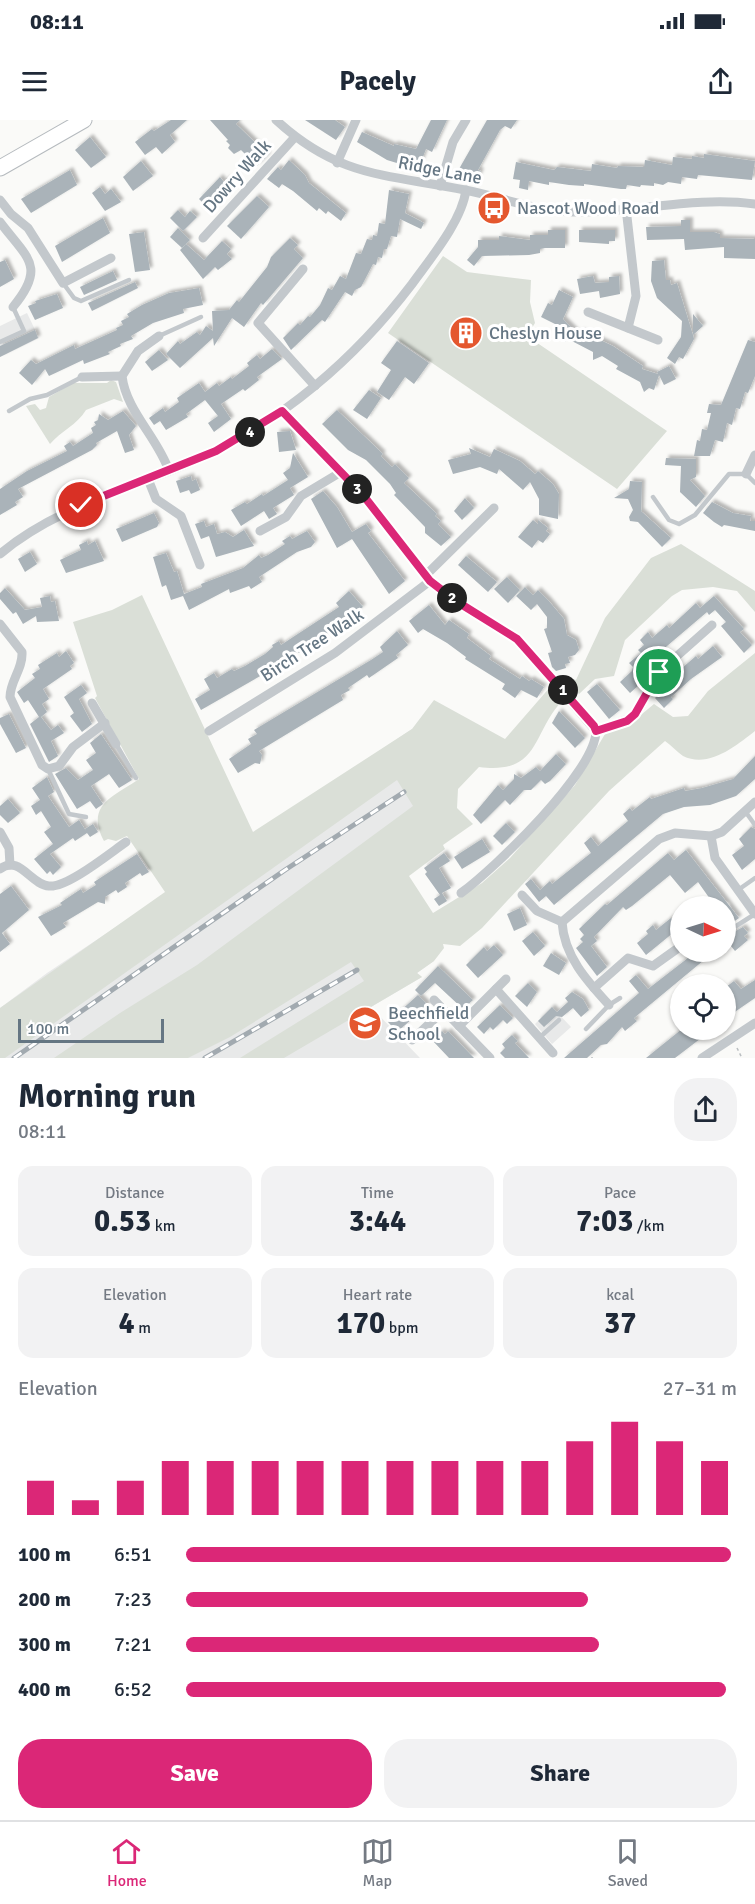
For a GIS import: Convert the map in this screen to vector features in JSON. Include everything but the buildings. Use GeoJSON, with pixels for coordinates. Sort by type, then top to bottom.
{"type":"FeatureCollection","features":[{"type":"Feature","properties":{"kind":"main road"},"geometry":{"type":"LineString","coordinates":[[0,168],[84,120]]}},
{"type":"Feature","properties":{"kind":"street","name":"Ridge Lane"},"geometry":{"type":"LineString","coordinates":[[276,120],[295,137],[338,164],[367,172],[466,190],[525,206],[556,211],[707,201],[755,204]]}},
{"type":"Feature","properties":{"kind":"street"},"geometry":{"type":"LineString","coordinates":[[338,164],[356,120]]}},
{"type":"Feature","properties":{"kind":"street"},"geometry":{"type":"LineString","coordinates":[[440,186],[453,142],[466,120]]}},
{"type":"Feature","properties":{"kind":"street","name":"Dowry Walk"},"geometry":{"type":"LineString","coordinates":[[203,238],[295,137]]}},
{"type":"Feature","properties":{"kind":"street"},"geometry":{"type":"LineString","coordinates":[[0,554],[26,534],[61,514],[226,446],[282,411],[315,386],[358,347],[404,294],[456,217],[466,190]]}},
{"type":"Feature","properties":{"kind":"street"},"geometry":{"type":"LineString","coordinates":[[0,200],[33,234],[63,283],[111,258]]}},
{"type":"Feature","properties":{"kind":"street"},"geometry":{"type":"LineString","coordinates":[[626,208],[636,296],[628,328]]}},
{"type":"Feature","properties":{"kind":"street"},"geometry":{"type":"LineString","coordinates":[[0,222],[28,260],[32,270],[28,287],[13,307]]}},
{"type":"Feature","properties":{"kind":"street"},"geometry":{"type":"LineString","coordinates":[[303,269],[258,323],[315,386]]}},
{"type":"Feature","properties":{"kind":"street"},"geometry":{"type":"LineString","coordinates":[[588,312],[658,340]]}},
{"type":"Feature","properties":{"kind":"street"},"geometry":{"type":"LineString","coordinates":[[159,336],[138,351],[122,376],[128,398],[159,446],[169,471]]}},
{"type":"Feature","properties":{"kind":"street"},"geometry":{"type":"LineString","coordinates":[[82,377],[122,376]]}},
{"type":"Feature","properties":{"kind":"street"},"geometry":{"type":"LineString","coordinates":[[282,411],[341,472],[428,578],[456,601],[517,639],[596,731],[594,741],[564,790],[512,849],[461,893]]}},
{"type":"Feature","properties":{"kind":"street"},"geometry":{"type":"LineString","coordinates":[[746,474],[755,455]]}},
{"type":"Feature","properties":{"kind":"street"},"geometry":{"type":"LineString","coordinates":[[260,531],[286,517],[301,496],[341,472]]}},
{"type":"Feature","properties":{"kind":"street"},"geometry":{"type":"LineString","coordinates":[[148,479],[156,499],[181,516],[200,565]]}},
{"type":"Feature","properties":{"kind":"street","name":"Birch Tree Walk"},"geometry":{"type":"LineString","coordinates":[[209,731],[335,653],[428,578],[494,508]]}},
{"type":"Feature","properties":{"kind":"street"},"geometry":{"type":"LineString","coordinates":[[0,624],[22,652],[21,668],[10,693],[11,703],[28,733],[38,760],[48,769],[59,766],[73,747],[105,723]]}},
{"type":"Feature","properties":{"kind":"street"},"geometry":{"type":"LineString","coordinates":[[596,731],[631,718],[641,706],[659,672],[712,625]]}},
{"type":"Feature","properties":{"kind":"street"},"geometry":{"type":"LineString","coordinates":[[92,703],[116,744]]}},
{"type":"Feature","properties":{"kind":"street"},"geometry":{"type":"LineString","coordinates":[[562,922],[659,839],[675,833],[711,836],[722,832],[755,802]]}},
{"type":"Feature","properties":{"kind":"street"},"geometry":{"type":"LineString","coordinates":[[0,832],[9,848],[10,865]]}},
{"type":"Feature","properties":{"kind":"street"},"geometry":{"type":"LineString","coordinates":[[711,836],[715,858],[755,914]]}},
{"type":"Feature","properties":{"kind":"street"},"geometry":{"type":"LineString","coordinates":[[0,869],[10,865],[18,867],[42,885],[57,886],[126,842]]}},
{"type":"Feature","properties":{"kind":"street"},"geometry":{"type":"LineString","coordinates":[[522,895],[537,911],[562,922]]}},
{"type":"Feature","properties":{"kind":"street"},"geometry":{"type":"LineString","coordinates":[[562,922],[570,953],[580,972],[609,1005]]}},
{"type":"Feature","properties":{"kind":"street"},"geometry":{"type":"LineString","coordinates":[[594,988],[623,960],[633,958],[653,966],[670,954]]}},
{"type":"Feature","properties":{"kind":"street"},"geometry":{"type":"LineString","coordinates":[[459,1026],[506,979]]}},
{"type":"Feature","properties":{"kind":"street"},"geometry":{"type":"LineString","coordinates":[[496,989],[553,1053]]}},
{"type":"Feature","properties":{"kind":"street"},"geometry":{"type":"LineString","coordinates":[[434,1000],[490,1058]]}},
{"type":"Feature","properties":{"kind":"street"},"geometry":{"type":"LineString","coordinates":[[412,1040],[444,1010]]}},
{"type":"Feature","properties":{"kind":"street"},"geometry":{"type":"LineString","coordinates":[[736,1036],[755,1023]]}},
{"type":"Feature","properties":{"kind":"street"},"geometry":{"type":"LineString","coordinates":[[702,1058],[730,1040]]}},
{"type":"Feature","properties":{"kind":"lane"},"geometry":{"type":"LineString","coordinates":[[63,283],[74,298],[81,301],[129,280]]}},
{"type":"Feature","properties":{"kind":"lane"},"geometry":{"type":"LineString","coordinates":[[0,342],[24,331],[13,307]]}},
{"type":"Feature","properties":{"kind":"lane"},"geometry":{"type":"LineString","coordinates":[[159,336],[201,317]]}},
{"type":"Feature","properties":{"kind":"lane"},"geometry":{"type":"LineString","coordinates":[[9,411],[30,399],[47,395],[82,377]]}},
{"type":"Feature","properties":{"kind":"lane"},"geometry":{"type":"LineString","coordinates":[[653,497],[669,520],[680,524],[695,515],[729,474],[746,474],[755,483]]}},
{"type":"Feature","properties":{"kind":"lane"},"geometry":{"type":"LineString","coordinates":[[116,744],[136,778]]}},
{"type":"Feature","properties":{"kind":"lane"},"geometry":{"type":"LineString","coordinates":[[48,769],[69,814],[86,817]]}},
{"type":"Feature","properties":{"kind":"lane"},"geometry":{"type":"LineString","coordinates":[[745,811],[755,825]]}},
{"type":"Feature","properties":{"kind":"lane"},"geometry":{"type":"LineString","coordinates":[[738,890],[755,878]]}},
{"type":"Feature","properties":{"kind":"lane"},"geometry":{"type":"LineString","coordinates":[[736,926],[755,914]]}},
{"type":"Feature","properties":{"kind":"lane"},"geometry":{"type":"LineString","coordinates":[[586,1029],[609,1005],[620,998]]}},
{"type":"Feature","properties":{"kind":"lane"},"geometry":{"type":"LineString","coordinates":[[539,1038],[559,1020]]}},
{"type":"Feature","properties":{"kind":"path"},"geometry":{"type":"LineString","coordinates":[[734,1040],[742,1058]]}},
{"type":"Feature","properties":{"kind":"shaded area"},"geometry":{"type":"Polygon","coordinates":[[[443,256],[467,272],[531,280],[530,302],[535,323],[527,336],[667,431],[617,489],[388,333],[443,256]]]}},
{"type":"Feature","properties":{"kind":"shaded area"},"geometry":{"type":"Polygon","coordinates":[[[27,313],[39,338],[0,357],[0,326],[27,313]]]}},
{"type":"Feature","properties":{"kind":"shaded area"},"geometry":{"type":"Polygon","coordinates":[[[111,380],[116,382],[123,402],[114,399],[86,410],[50,444],[26,406],[35,404],[40,410],[46,408],[49,397],[73,383],[107,383],[111,380]]]}},
{"type":"Feature","properties":{"kind":"shaded area"},"geometry":{"type":"Polygon","coordinates":[[[681,544],[755,591],[755,612],[737,591],[713,587],[682,590],[672,596],[625,640],[614,676],[595,679],[579,694],[563,676],[576,680],[605,618],[651,558],[681,544]]]}},
{"type":"Feature","properties":{"kind":"shaded area"},"geometry":{"type":"Polygon","coordinates":[[[142,595],[253,832],[412,729],[434,700],[505,739],[551,686],[563,700],[532,749],[514,765],[499,768],[479,767],[458,789],[457,808],[473,824],[443,845],[445,849],[409,876],[433,913],[482,883],[510,858],[575,785],[605,734],[630,724],[654,704],[673,717],[688,716],[708,691],[755,653],[755,731],[722,754],[703,760],[683,756],[665,741],[609,791],[482,928],[460,946],[443,944],[444,948],[434,961],[417,973],[422,977],[284,1058],[240,1058],[364,981],[351,962],[230,1037],[188,1058],[54,1058],[197,965],[413,806],[397,780],[5,1058],[0,1058],[0,1008],[165,892],[127,836],[116,841],[108,839],[104,841],[99,829],[100,810],[105,803],[139,779],[95,698],[97,696],[73,622],[112,610],[142,595]]]}},
{"type":"Feature","properties":{"kind":"shaded area"},"geometry":{"type":"Polygon","coordinates":[[[412,729],[446,778],[366,877],[434,961],[417,973],[422,977],[371,1007],[420,1058],[0,1058],[0,1008],[47,973],[412,729]]]}},
{"type":"Feature","properties":{"kind":"shaded area"},"geometry":{"type":"Polygon","coordinates":[[[552,1007],[571,1027],[552,1044],[535,1024],[552,1007]]]}},
{"type":"Feature","properties":{"kind":"railway"},"geometry":{"type":"LineString","coordinates":[[14,1058],[285,870],[404,792]]}},
{"type":"Feature","properties":{"kind":"railway"},"geometry":{"type":"LineString","coordinates":[[205,1058],[357,970]]}},
{"type":"Feature","properties":{"kind":"place","name":"Nascot Wood Road"},"geometry":{"type":"Point","coordinates":[494,208]}},
{"type":"Feature","properties":{"kind":"place","name":"Cheslyn House"},"geometry":{"type":"Point","coordinates":[466,333]}},
{"type":"Feature","properties":{"kind":"place","name":"Beechfield School"},"geometry":{"type":"Point","coordinates":[365,1023]}},
{"type":"Feature","properties":{"kind":"route"},"geometry":{"type":"LineString","coordinates":[[81,505],[216,451],[282,411],[363,495],[430,581],[442,592],[517,639],[596,731],[631,718],[641,706],[651,682],[659,672]]}}]}
